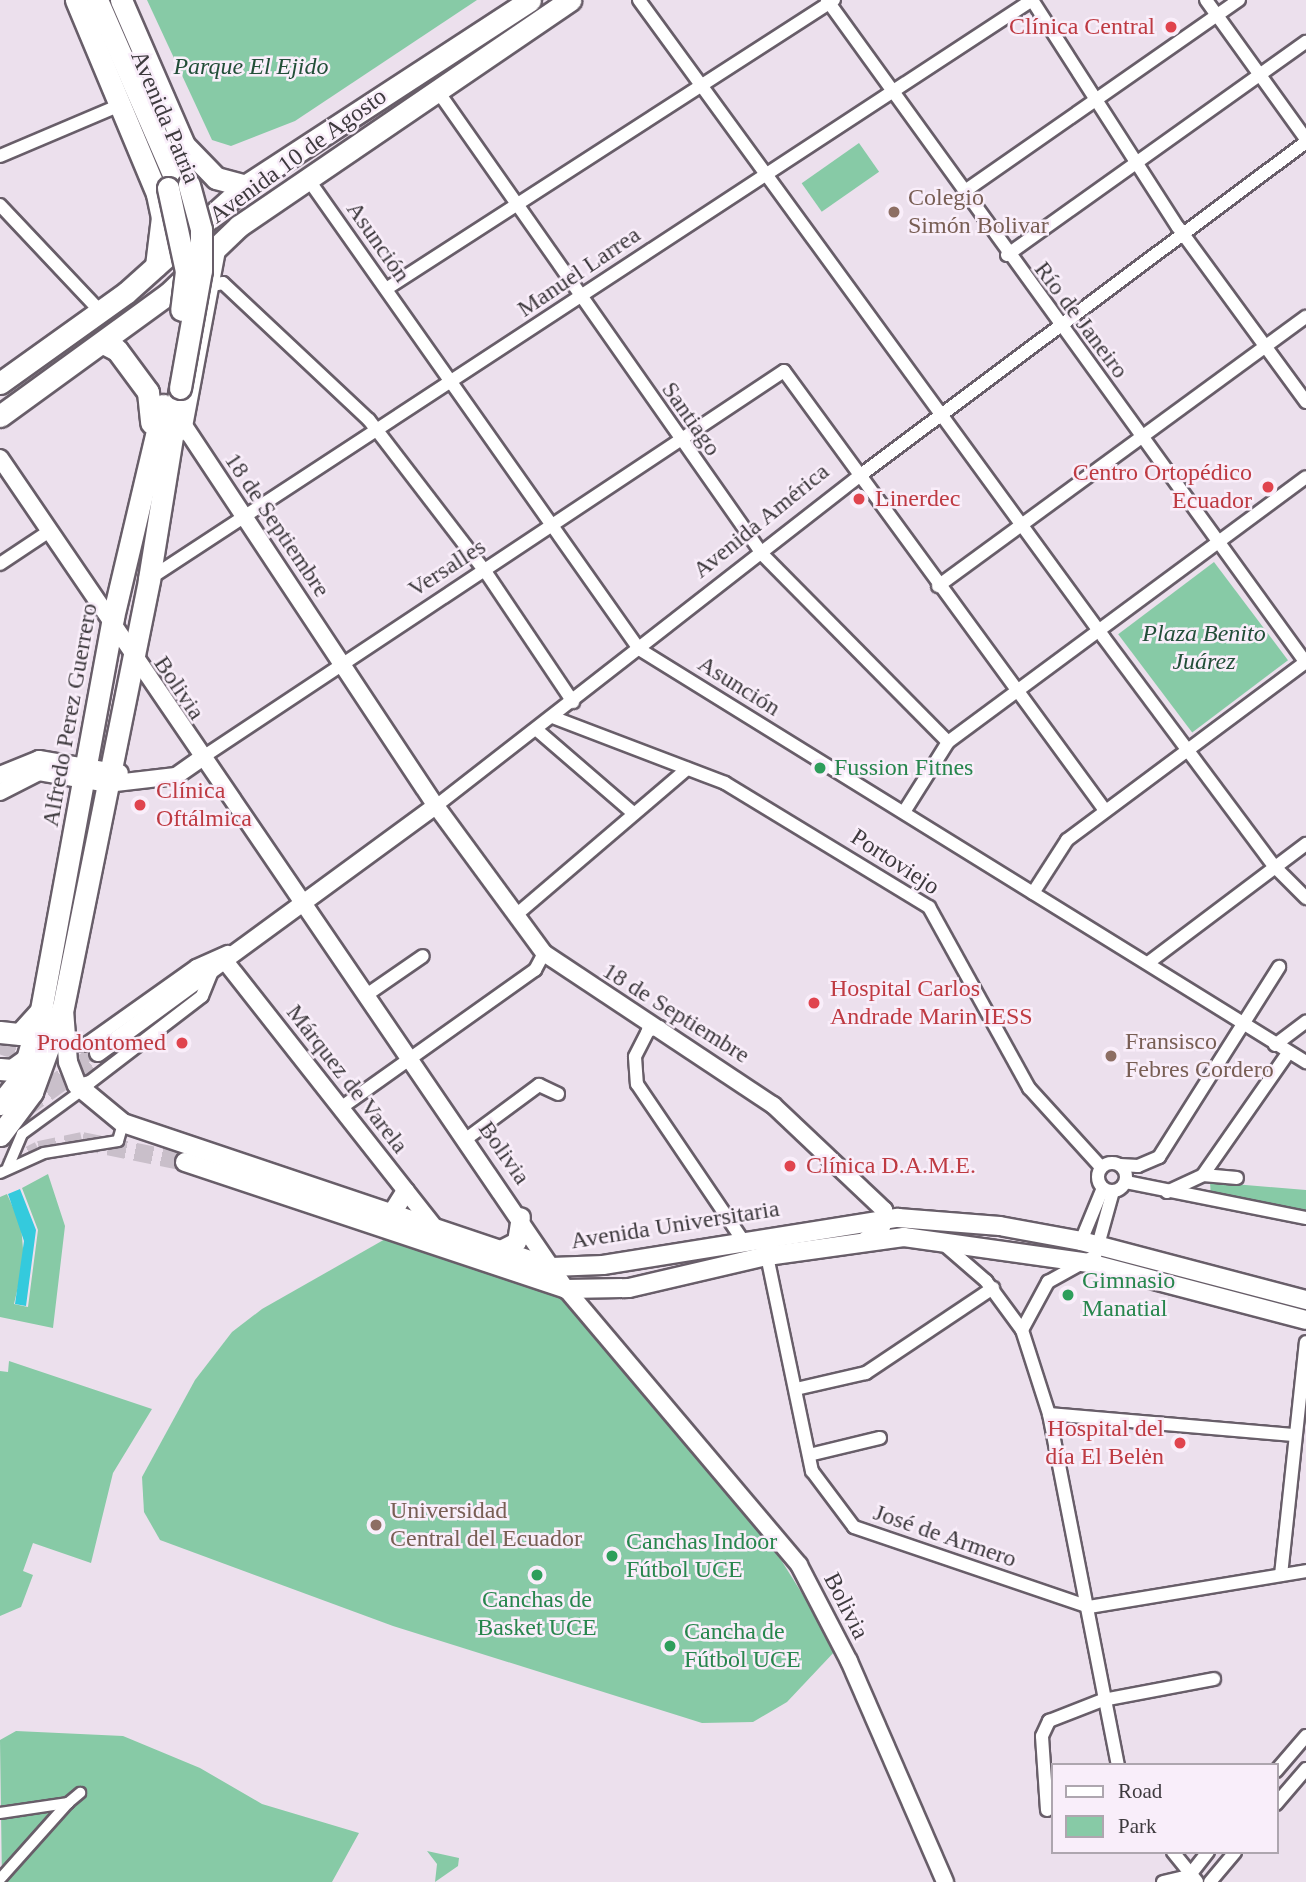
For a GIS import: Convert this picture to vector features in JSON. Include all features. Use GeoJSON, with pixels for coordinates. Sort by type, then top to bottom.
{"type":"FeatureCollection","features":[{"type":"Feature","properties":{"kind":"main road"},"geometry":{"type":"LineString","coordinates":[[76,0],[162,218],[156,266]]}},
{"type":"Feature","properties":{"kind":"main road","name":"Avenida Patria"},"geometry":{"type":"LineString","coordinates":[[86,0],[178,185]]}},
{"type":"Feature","properties":{"kind":"main road"},"geometry":{"type":"LineString","coordinates":[[96,0],[178,185]]}},
{"type":"Feature","properties":{"kind":"main road","name":"Avenida Patria"},"geometry":{"type":"LineString","coordinates":[[109,0],[178,185],[186,271],[174,385]]}},
{"type":"Feature","properties":{"kind":"main road"},"geometry":{"type":"LineString","coordinates":[[121,0],[184,145],[216,178],[253,186],[373,119],[404,113],[391,89]]}},
{"type":"Feature","properties":{"kind":"main road","name":"Avenida 10 de Agosto"},"geometry":{"type":"LineString","coordinates":[[0,383],[101,312],[253,186],[391,89],[530,0]]}},
{"type":"Feature","properties":{"kind":"main road","name":"Avenida 10 de Agosto"},"geometry":{"type":"LineString","coordinates":[[0,416],[105,344],[218,245],[308,179],[570,0]]}},
{"type":"Feature","properties":{"kind":"main road"},"geometry":{"type":"LineString","coordinates":[[105,344],[117,350],[153,403],[143,458],[156,474]]}},
{"type":"Feature","properties":{"kind":"main road","name":"Alfredo Perez Guerrero"},"geometry":{"type":"LineString","coordinates":[[63,1006],[115,776],[132,659],[149,579],[156,474],[179,419],[174,385]]}},
{"type":"Feature","properties":{"kind":"main road","name":"Alfredo Perez Guerrero"},"geometry":{"type":"LineString","coordinates":[[29,1058],[41,1010],[111,629],[156,474],[174,385]]}},
{"type":"Feature","properties":{"kind":"main road"},"geometry":{"type":"LineString","coordinates":[[63,1006],[65,1035],[79,1088]]}},
{"type":"Feature","properties":{"kind":"main road"},"geometry":{"type":"LineString","coordinates":[[0,1135],[32,1092],[63,1006]]}},
{"type":"Feature","properties":{"kind":"main road"},"geometry":{"type":"LineString","coordinates":[[0,1032],[20,1034],[41,1010]]}},
{"type":"Feature","properties":{"kind":"main road"},"geometry":{"type":"LineString","coordinates":[[0,1069],[12,1070],[29,1058]]}},
{"type":"Feature","properties":{"kind":"main road"},"geometry":{"type":"LineString","coordinates":[[0,1104],[29,1058]]}},
{"type":"Feature","properties":{"kind":"main road","name":"Avenida Universitaria"},"geometry":{"type":"LineString","coordinates":[[79,1088],[123,1123],[432,1224],[552,1267],[603,1265],[742,1239],[887,1218],[1000,1226],[1081,1241],[1306,1300]]}},
{"type":"Feature","properties":{"kind":"main road","name":"Avenida Universitaria"},"geometry":{"type":"LineString","coordinates":[[185,1162],[566,1289],[629,1288],[767,1256],[863,1242],[938,1240],[1089,1263],[1306,1320]]}},
{"type":"Feature","properties":{"kind":"main road"},"geometry":{"type":"LineString","coordinates":[[380,1225],[396,1212],[405,1192]]}},
{"type":"Feature","properties":{"kind":"main road"},"geometry":{"type":"LineString","coordinates":[[503,1249],[519,1239],[520,1217]]}},
{"type":"Feature","properties":{"kind":"street"},"geometry":{"type":"LineString","coordinates":[[639,0],[1275,867],[1306,898]]}},
{"type":"Feature","properties":{"kind":"street"},"geometry":{"type":"LineString","coordinates":[[647,0],[699,83]]}},
{"type":"Feature","properties":{"kind":"street"},"geometry":{"type":"LineString","coordinates":[[1032,0],[1099,99],[1184,234],[1306,402]]}},
{"type":"Feature","properties":{"kind":"street","name":"Manuel Larrea"},"geometry":{"type":"LineString","coordinates":[[149,579],[376,428],[580,299],[765,173],[1032,0]]}},
{"type":"Feature","properties":{"kind":"street"},"geometry":{"type":"LineString","coordinates":[[1206,0],[1306,140]]}},
{"type":"Feature","properties":{"kind":"street"},"geometry":{"type":"LineString","coordinates":[[965,191],[1239,0]]}},
{"type":"Feature","properties":{"kind":"street"},"geometry":{"type":"LineString","coordinates":[[386,289],[515,201],[830,1]]}},
{"type":"Feature","properties":{"kind":"street","name":"Río de Janeiro"},"geometry":{"type":"LineString","coordinates":[[830,1],[965,191],[1006,255],[1306,662]]}},
{"type":"Feature","properties":{"kind":"street"},"geometry":{"type":"LineString","coordinates":[[1006,255],[1140,164],[1306,42]]}},
{"type":"Feature","properties":{"kind":"street","name":"Santiago"},"geometry":{"type":"LineString","coordinates":[[436,90],[679,440],[763,555],[948,742]]}},
{"type":"Feature","properties":{"kind":"street"},"geometry":{"type":"LineString","coordinates":[[0,156],[118,106]]}},
{"type":"Feature","properties":{"kind":"street","name":"Avenida América"},"geometry":{"type":"LineString","coordinates":[[98,1053],[303,906],[555,718],[862,474],[1062,328],[1306,140]]}},
{"type":"Feature","properties":{"kind":"street","name":"Asunción"},"geometry":{"type":"LineString","coordinates":[[308,179],[549,526],[639,649],[1306,1062]]}},
{"type":"Feature","properties":{"kind":"street"},"geometry":{"type":"LineString","coordinates":[[0,205],[101,312]]}},
{"type":"Feature","properties":{"kind":"street"},"geometry":{"type":"LineString","coordinates":[[179,419],[212,285],[218,245]]}},
{"type":"Feature","properties":{"kind":"street"},"geometry":{"type":"LineString","coordinates":[[212,285],[223,283],[376,428],[485,571],[573,702]]}},
{"type":"Feature","properties":{"kind":"street"},"geometry":{"type":"LineString","coordinates":[[938,586],[1140,434],[1306,317]]}},
{"type":"Feature","properties":{"kind":"street","name":"Versalles"},"geometry":{"type":"LineString","coordinates":[[0,775],[24,761],[115,776],[176,776],[341,663],[485,571],[784,371],[862,474]]}},
{"type":"Feature","properties":{"kind":"street","name":"18 de Septiembre"},"geometry":{"type":"LineString","coordinates":[[179,419],[436,806],[544,953],[660,1027],[773,1105],[887,1218]]}},
{"type":"Feature","properties":{"kind":"street","name":"Bolivia"},"geometry":{"type":"LineString","coordinates":[[0,458],[111,629],[520,1217],[566,1289],[799,1565],[849,1661],[945,1882]]}},
{"type":"Feature","properties":{"kind":"street"},"geometry":{"type":"LineString","coordinates":[[862,474],[938,586],[1104,809]]}},
{"type":"Feature","properties":{"kind":"street"},"geometry":{"type":"LineString","coordinates":[[904,812],[948,742],[1018,693],[1306,477]]}},
{"type":"Feature","properties":{"kind":"street"},"geometry":{"type":"LineString","coordinates":[[0,564],[48,532]]}},
{"type":"Feature","properties":{"kind":"street"},"geometry":{"type":"LineString","coordinates":[[1033,893],[1067,840],[1104,809],[1306,662]]}},
{"type":"Feature","properties":{"kind":"street","name":"Portoviejo"},"geometry":{"type":"LineString","coordinates":[[555,718],[725,783],[929,907],[1029,1088],[1101,1167]]}},
{"type":"Feature","properties":{"kind":"street"},"geometry":{"type":"LineString","coordinates":[[537,730],[633,813]]}},
{"type":"Feature","properties":{"kind":"street"},"geometry":{"type":"LineString","coordinates":[[516,915],[687,769]]}},
{"type":"Feature","properties":{"kind":"street","name":"Versalles"},"geometry":{"type":"LineString","coordinates":[[0,792],[39,772],[86,771]]}},
{"type":"Feature","properties":{"kind":"street"},"geometry":{"type":"LineString","coordinates":[[1148,963],[1306,844]]}},
{"type":"Feature","properties":{"kind":"street","name":"Avenida América"},"geometry":{"type":"LineString","coordinates":[[65,1035],[72,1044],[85,1045],[196,966],[251,943]]}},
{"type":"Feature","properties":{"kind":"street"},"geometry":{"type":"LineString","coordinates":[[342,1107],[408,1055],[535,970],[544,953]]}},
{"type":"Feature","properties":{"kind":"street"},"geometry":{"type":"LineString","coordinates":[[365,996],[423,956]]}},
{"type":"Feature","properties":{"kind":"street","name":"Márquez de Varela"},"geometry":{"type":"LineString","coordinates":[[225,961],[432,1224]]}},
{"type":"Feature","properties":{"kind":"street"},"geometry":{"type":"LineString","coordinates":[[1022,1330],[1048,1282],[1089,1263],[1100,1245],[1108,1190],[1101,1167],[1138,1166],[1159,1157],[1279,967]]}},
{"type":"Feature","properties":{"kind":"street","name":"Avenida América"},"geometry":{"type":"LineString","coordinates":[[79,1088],[202,996],[212,971]]}},
{"type":"Feature","properties":{"kind":"street"},"geometry":{"type":"LineString","coordinates":[[1275,1045],[1306,1022]]}},
{"type":"Feature","properties":{"kind":"street"},"geometry":{"type":"LineString","coordinates":[[660,1027],[648,1031],[635,1057],[638,1084],[742,1239]]}},
{"type":"Feature","properties":{"kind":"street"},"geometry":{"type":"LineString","coordinates":[[1167,1192],[1203,1175],[1288,1053]]}},
{"type":"Feature","properties":{"kind":"street"},"geometry":{"type":"LineString","coordinates":[[466,1139],[539,1085],[558,1094]]}},
{"type":"Feature","properties":{"kind":"street"},"geometry":{"type":"LineString","coordinates":[[4,1170],[22,1134],[79,1088]]}},
{"type":"Feature","properties":{"kind":"street"},"geometry":{"type":"LineString","coordinates":[[4,1170],[78,1144],[118,1141],[123,1123]]}},
{"type":"Feature","properties":{"kind":"street"},"geometry":{"type":"LineString","coordinates":[[1120,1165],[1126,1182]]}},
{"type":"Feature","properties":{"kind":"street"},"geometry":{"type":"LineString","coordinates":[[1203,1175],[1237,1178]]}},
{"type":"Feature","properties":{"kind":"street"},"geometry":{"type":"LineString","coordinates":[[1203,1175],[1210,1201]]}},
{"type":"Feature","properties":{"kind":"street"},"geometry":{"type":"LineString","coordinates":[[1081,1241],[1108,1190],[1126,1182],[1306,1219]]}},
{"type":"Feature","properties":{"kind":"street"},"geometry":{"type":"LineString","coordinates":[[863,1242],[887,1218]]}},
{"type":"Feature","properties":{"kind":"street"},"geometry":{"type":"LineString","coordinates":[[938,1240],[993,1288],[1022,1330],[1049,1414],[1088,1607],[1103,1700],[1118,1763]]}},
{"type":"Feature","properties":{"kind":"street","name":"José de Armero"},"geometry":{"type":"LineString","coordinates":[[767,1256],[809,1455],[820,1489],[854,1527],[1088,1607],[1306,1572]]}},
{"type":"Feature","properties":{"kind":"street"},"geometry":{"type":"LineString","coordinates":[[796,1389],[866,1373],[993,1288]]}},
{"type":"Feature","properties":{"kind":"street"},"geometry":{"type":"LineString","coordinates":[[1281,1576],[1293,1435],[1306,1342]]}},
{"type":"Feature","properties":{"kind":"street"},"geometry":{"type":"LineString","coordinates":[[1049,1414],[1293,1435]]}},
{"type":"Feature","properties":{"kind":"street"},"geometry":{"type":"LineString","coordinates":[[809,1455],[880,1438]]}},
{"type":"Feature","properties":{"kind":"street"},"geometry":{"type":"LineString","coordinates":[[1047,1810],[1043,1727],[1103,1700],[1214,1679]]}},
{"type":"Feature","properties":{"kind":"street"},"geometry":{"type":"LineString","coordinates":[[1278,1769],[1306,1736]]}},
{"type":"Feature","properties":{"kind":"street"},"geometry":{"type":"LineString","coordinates":[[1278,1802],[1306,1769]]}},
{"type":"Feature","properties":{"kind":"street"},"geometry":{"type":"LineString","coordinates":[[1,1878],[80,1793]]}},
{"type":"Feature","properties":{"kind":"street"},"geometry":{"type":"LineString","coordinates":[[0,1813],[68,1803]]}},
{"type":"Feature","properties":{"kind":"street"},"geometry":{"type":"LineString","coordinates":[[1174,1854],[1193,1879]]}},
{"type":"Feature","properties":{"kind":"street"},"geometry":{"type":"LineString","coordinates":[[1193,1879],[1207,1854]]}},
{"type":"Feature","properties":{"kind":"street"},"geometry":{"type":"LineString","coordinates":[[1210,1882],[1233,1854]]}},
{"type":"Feature","properties":{"kind":"street"},"geometry":{"type":"LineString","coordinates":[[1163,1882],[1193,1879]]}},
{"type":"Feature","properties":{"kind":"green space","name":"Parque El Ejido"},"geometry":{"type":"Polygon","coordinates":[[[147,0],[477,0],[295,121],[231,146],[212,140],[147,0]]]}},
{"type":"Feature","properties":{"kind":"green space"},"geometry":{"type":"Polygon","coordinates":[[[859,143],[879,172],[822,212],[802,183],[859,143]]]}},
{"type":"Feature","properties":{"kind":"green space","name":"Plaza Benito Juárez"},"geometry":{"type":"Polygon","coordinates":[[[1214,562],[1288,660],[1192,732],[1118,634],[1214,562]]]}},
{"type":"Feature","properties":{"kind":"green space"},"geometry":{"type":"Polygon","coordinates":[[[48,1174],[65,1226],[53,1328],[0,1317],[0,1197],[7,1194],[21,1225],[24,1261],[14,1304],[28,1307],[38,1230],[22,1188],[48,1174]]]}},
{"type":"Feature","properties":{"kind":"green space"},"geometry":{"type":"Polygon","coordinates":[[[1210,1182],[1306,1190],[1306,1215],[1211,1197],[1210,1182]]]}},
{"type":"Feature","properties":{"kind":"green space"},"geometry":{"type":"Polygon","coordinates":[[[387,1238],[550,1292],[573,1306],[776,1552],[837,1649],[787,1702],[753,1722],[702,1723],[393,1626],[160,1540],[144,1512],[142,1477],[195,1380],[232,1332],[262,1309],[387,1238]]]}},
{"type":"Feature","properties":{"kind":"green space"},"geometry":{"type":"Polygon","coordinates":[[[9,1361],[152,1409],[113,1473],[91,1563],[33,1543],[23,1571],[33,1575],[21,1607],[0,1616],[0,1371],[8,1372],[9,1361]]]}},
{"type":"Feature","properties":{"kind":"green space"},"geometry":{"type":"Polygon","coordinates":[[[16,1731],[123,1736],[200,1768],[262,1804],[359,1833],[332,1882],[2,1882],[0,1740],[16,1731]]]}},
{"type":"Feature","properties":{"kind":"green space"},"geometry":{"type":"Polygon","coordinates":[[[427,1851],[459,1858],[458,1866],[435,1882],[437,1864],[427,1851]]]}},
{"type":"Feature","properties":{"kind":"water"},"geometry":{"type":"Polygon","coordinates":[[[20,1189],[36,1230],[26,1306],[15,1304],[24,1241],[8,1194],[20,1189]]]}},
{"type":"Feature","properties":{"kind":"tunnel"},"geometry":{"type":"LineString","coordinates":[[208,211],[231,211],[253,197]]}},
{"type":"Feature","properties":{"kind":"tunnel"},"geometry":{"type":"LineString","coordinates":[[0,1046],[34,1058],[98,1053]]}},
{"type":"Feature","properties":{"kind":"tunnel"},"geometry":{"type":"LineString","coordinates":[[21,1109],[93,1057]]}},
{"type":"Feature","properties":{"kind":"tunnel"},"geometry":{"type":"LineString","coordinates":[[6,1167],[39,1150],[82,1141],[185,1162]]}},
{"type":"Feature","properties":{"kind":"place","name":"Clínica Central"},"geometry":{"type":"Point","coordinates":[1171,27]}},
{"type":"Feature","properties":{"kind":"place","name":"Colegio Simón Bolivar"},"geometry":{"type":"Point","coordinates":[894,212]}},
{"type":"Feature","properties":{"kind":"place","name":"Centro Ortopédico Ecuador"},"geometry":{"type":"Point","coordinates":[1268,487]}},
{"type":"Feature","properties":{"kind":"place","name":"Linerdec"},"geometry":{"type":"Point","coordinates":[859,499]}},
{"type":"Feature","properties":{"kind":"place","name":"Fussion Fitnes"},"geometry":{"type":"Point","coordinates":[820,768]}},
{"type":"Feature","properties":{"kind":"place","name":"Clínica Oftálmica"},"geometry":{"type":"Point","coordinates":[140,805]}},
{"type":"Feature","properties":{"kind":"place","name":"Hospital Carlos Andrade Marin IESS"},"geometry":{"type":"Point","coordinates":[814,1003]}},
{"type":"Feature","properties":{"kind":"place","name":"Prodontomed"},"geometry":{"type":"Point","coordinates":[182,1043]}},
{"type":"Feature","properties":{"kind":"place","name":"Fransisco Febres Cordero"},"geometry":{"type":"Point","coordinates":[1111,1056]}},
{"type":"Feature","properties":{"kind":"place","name":"Clínica D.A.M.E."},"geometry":{"type":"Point","coordinates":[790,1166]}},
{"type":"Feature","properties":{"kind":"place","name":"Gimnasio Manatial"},"geometry":{"type":"Point","coordinates":[1068,1295]}},
{"type":"Feature","properties":{"kind":"place","name":"Hospital del día El Belėn"},"geometry":{"type":"Point","coordinates":[1180,1443]}},
{"type":"Feature","properties":{"kind":"place","name":"Universidad Central del Ecuador"},"geometry":{"type":"Point","coordinates":[376,1525]}},
{"type":"Feature","properties":{"kind":"place","name":"Canchas Indoor Fútbol UCE"},"geometry":{"type":"Point","coordinates":[612,1556]}},
{"type":"Feature","properties":{"kind":"place","name":"Canchas de Basket UCE"},"geometry":{"type":"Point","coordinates":[537,1575]}},
{"type":"Feature","properties":{"kind":"place","name":"Cancha de Fútbol UCE"},"geometry":{"type":"Point","coordinates":[670,1646]}}]}
